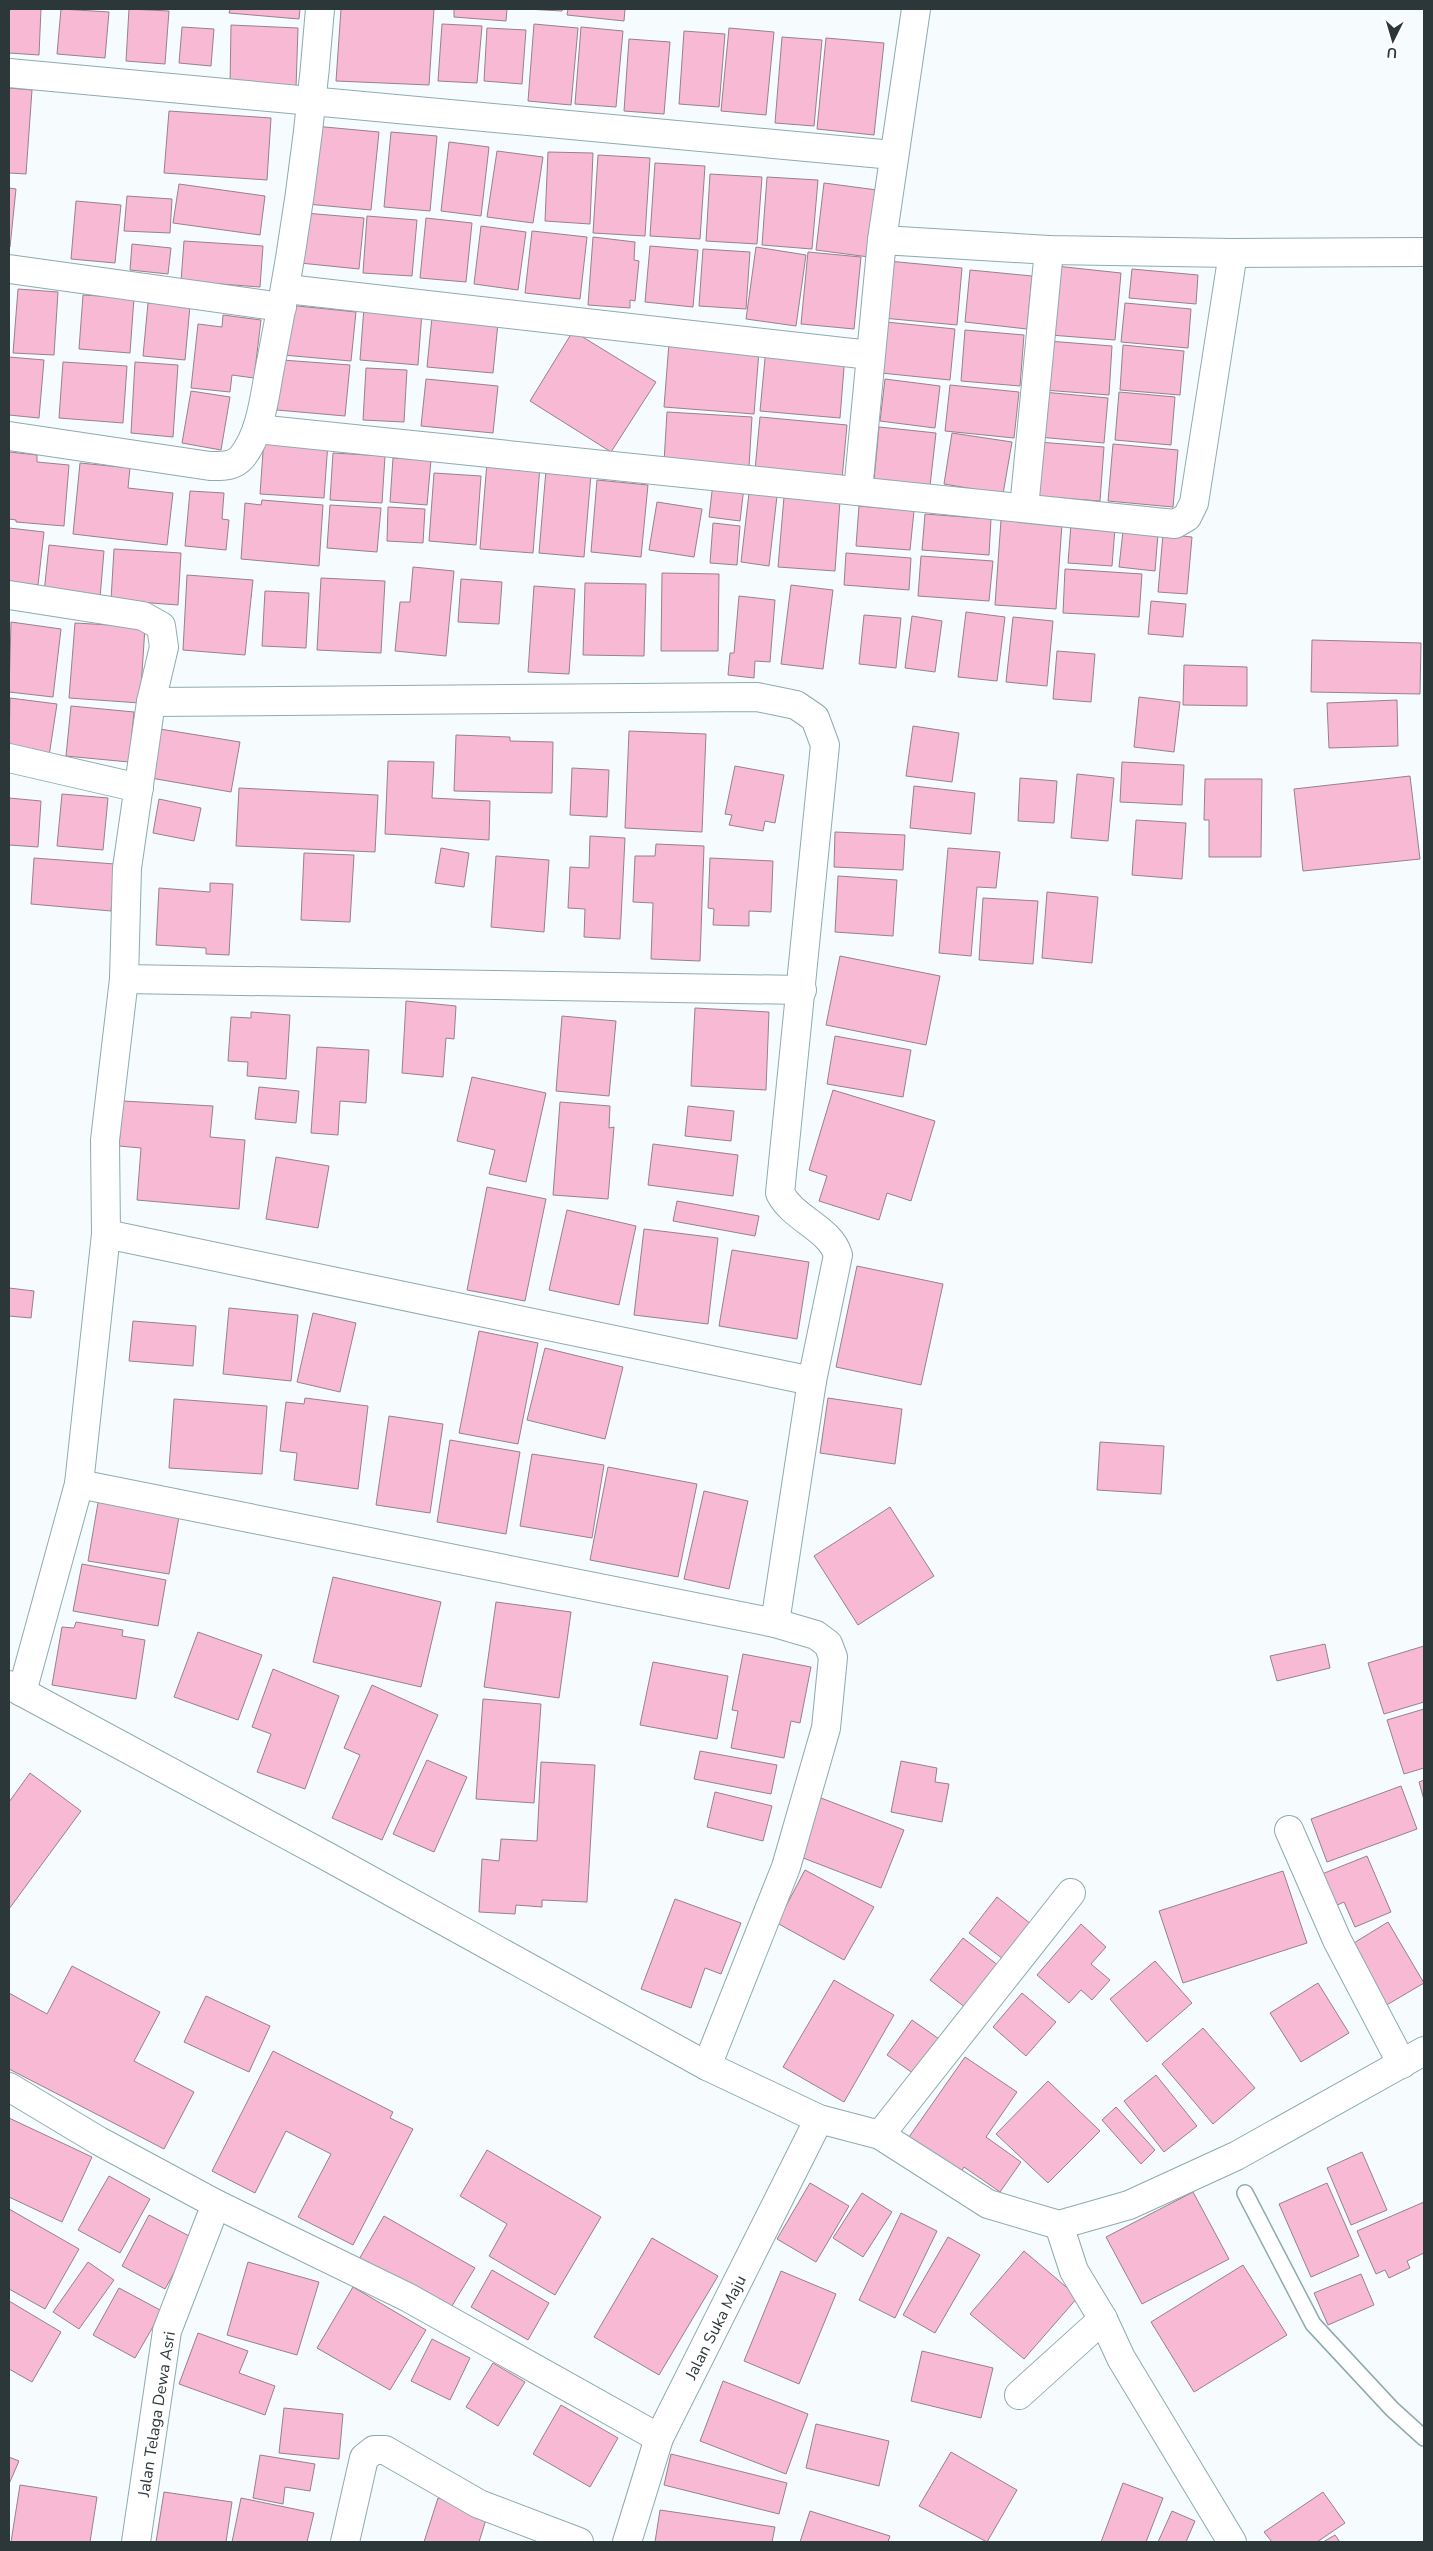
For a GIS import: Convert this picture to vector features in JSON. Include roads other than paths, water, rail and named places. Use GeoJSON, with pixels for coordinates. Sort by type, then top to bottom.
{"type":"FeatureCollection","features":[{"type":"Feature","properties":{"kind":"street"},"geometry":{"type":"LineString","coordinates":[[9,436],[210,466],[229,465],[241,459],[257,429],[284,298],[313,102],[320,9]]}},
{"type":"Feature","properties":{"kind":"street"},"geometry":{"type":"LineString","coordinates":[[858,491],[882,240],[893,154],[916,9]]}},
{"type":"Feature","properties":{"kind":"street"},"geometry":{"type":"LineString","coordinates":[[9,73],[893,154]]}},
{"type":"Feature","properties":{"kind":"street"},"geometry":{"type":"LineString","coordinates":[[882,240],[1048,250],[1233,253],[1424,252]]}},
{"type":"Feature","properties":{"kind":"street"},"geometry":{"type":"LineString","coordinates":[[1024,508],[1048,250]]}},
{"type":"Feature","properties":{"kind":"street"},"geometry":{"type":"LineString","coordinates":[[257,429],[1175,524],[1187,517],[1194,503],[1233,253]]}},
{"type":"Feature","properties":{"kind":"street"},"geometry":{"type":"LineString","coordinates":[[9,269],[284,298],[870,355]]}},
{"type":"Feature","properties":{"kind":"street"},"geometry":{"type":"LineString","coordinates":[[9,595],[143,616],[161,626],[164,647],[151,702],[128,868],[124,979],[105,1140],[106,1234],[79,1484],[16,1689],[706,2066],[819,2119],[880,2135],[988,2204],[1060,2225],[1129,2205],[1236,2156],[1413,2058],[1337,1940],[1289,1830]]}},
{"type":"Feature","properties":{"kind":"street"},"geometry":{"type":"LineString","coordinates":[[151,702],[757,697],[796,705],[815,718],[825,745],[802,990],[780,1193],[786,1205],[834,1244],[838,1255],[812,1381],[775,1622]]}},
{"type":"Feature","properties":{"kind":"street"},"geometry":{"type":"LineString","coordinates":[[9,758],[139,788]]}},
{"type":"Feature","properties":{"kind":"street"},"geometry":{"type":"LineString","coordinates":[[124,979],[802,990]]}},
{"type":"Feature","properties":{"kind":"street"},"geometry":{"type":"LineString","coordinates":[[106,1234],[812,1381]]}},
{"type":"Feature","properties":{"kind":"street"},"geometry":{"type":"LineString","coordinates":[[79,1484],[775,1622],[816,1635],[828,1644],[833,1657],[826,1728],[786,1867],[706,2066]]}},
{"type":"Feature","properties":{"kind":"street"},"geometry":{"type":"LineString","coordinates":[[880,2135],[1071,1893]]}},
{"type":"Feature","properties":{"kind":"street"},"geometry":{"type":"LineString","coordinates":[[9,2087],[99,2141],[216,2204],[406,2297],[659,2438]]}},
{"type":"Feature","properties":{"kind":"street","name":"Jalan Suka Maju"},"geometry":{"type":"LineString","coordinates":[[627,2542],[659,2438],[819,2119]]}},
{"type":"Feature","properties":{"kind":"street","name":"Jalan Telaga Dewa Asri"},"geometry":{"type":"LineString","coordinates":[[136,2542],[167,2331],[216,2204]]}},
{"type":"Feature","properties":{"kind":"street"},"geometry":{"type":"LineString","coordinates":[[1060,2225],[1074,2271],[1103,2319],[1121,2358],[1232,2542]]}},
{"type":"Feature","properties":{"kind":"street"},"geometry":{"type":"LineString","coordinates":[[1020,2395],[1103,2319]]}},
{"type":"Feature","properties":{"kind":"street"},"geometry":{"type":"LineString","coordinates":[[345,2542],[364,2458],[374,2450],[384,2450],[479,2504],[579,2542]]}},
{"type":"Feature","properties":{"kind":"lane"},"geometry":{"type":"LineString","coordinates":[[1245,2193],[1314,2324],[1392,2409],[1424,2438]]}}]}
